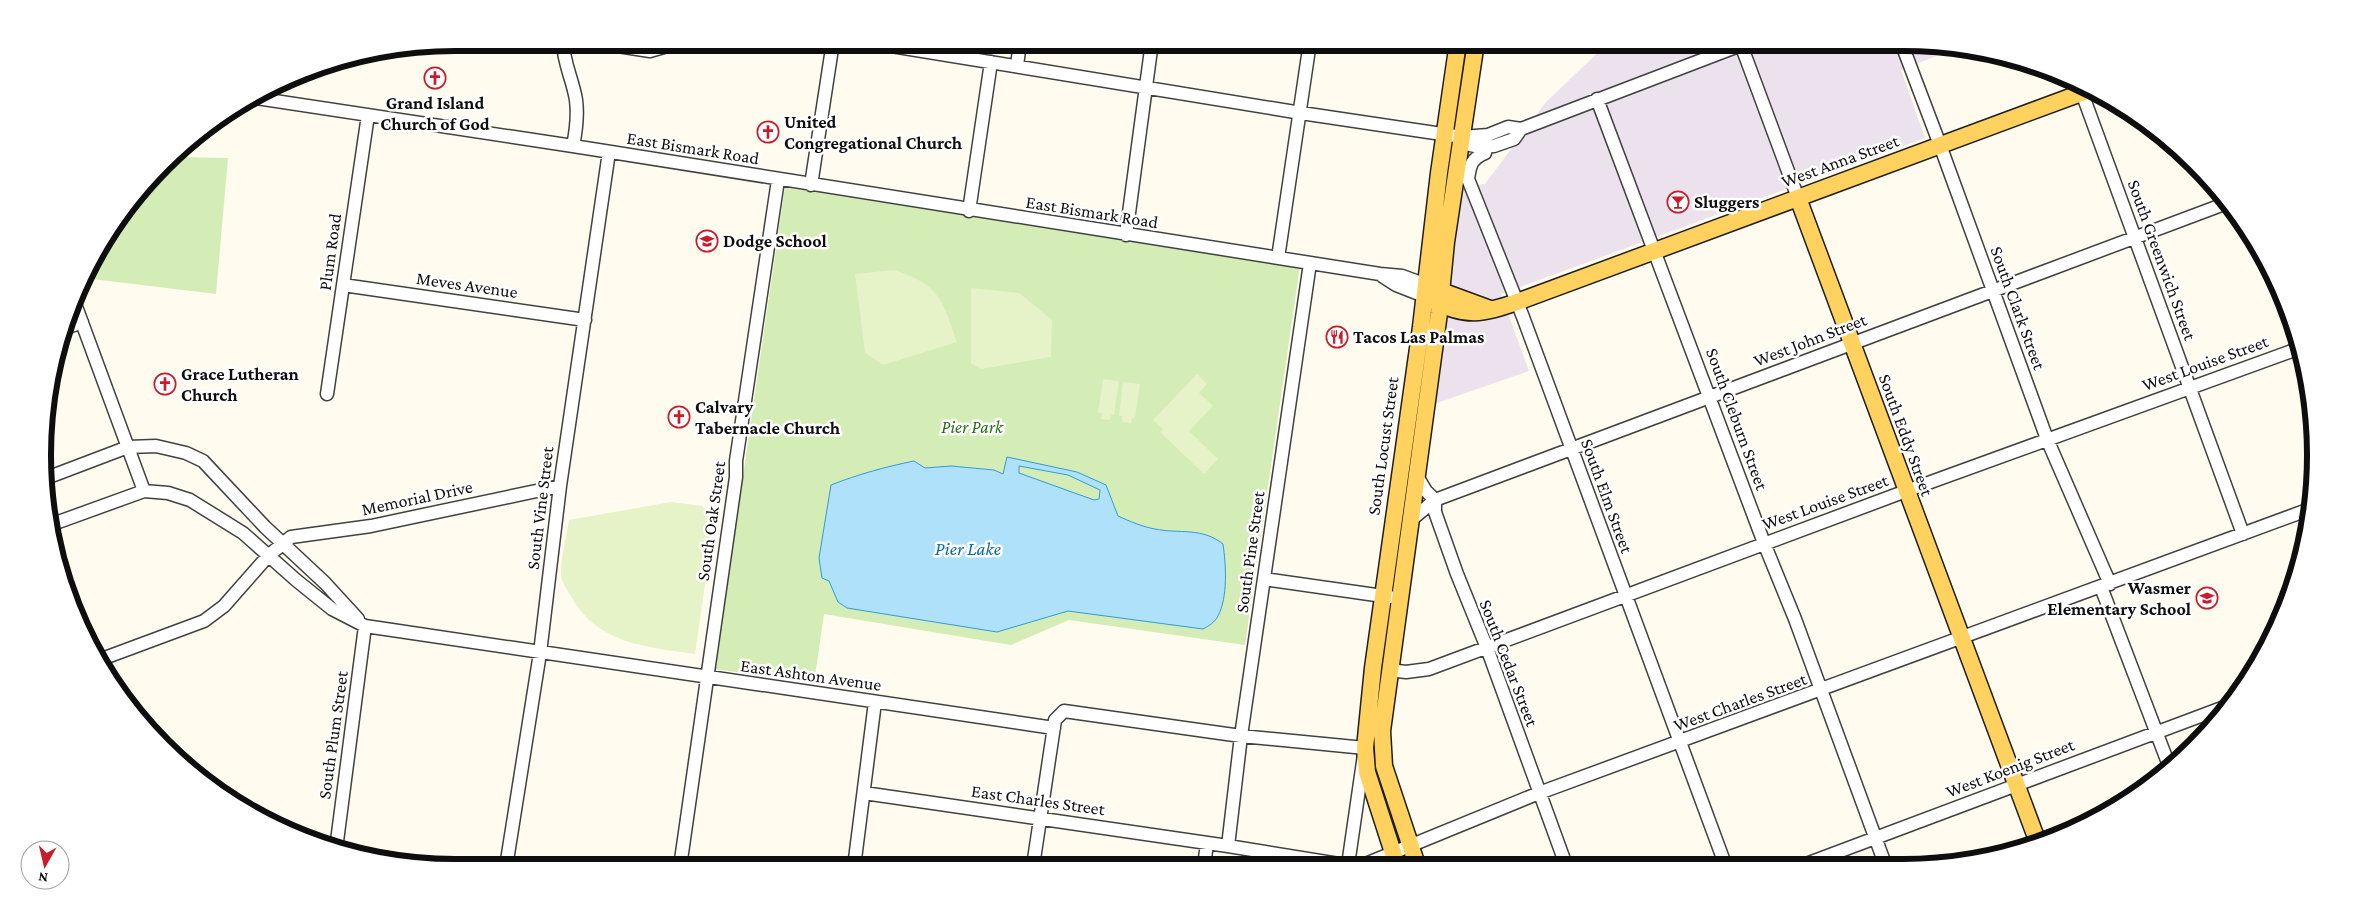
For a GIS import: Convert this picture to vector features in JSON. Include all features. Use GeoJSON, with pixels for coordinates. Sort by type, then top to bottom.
{"type":"FeatureCollection","features":[{"type":"Feature","properties":{"kind":"main road","name":"South Locust Street"},"geometry":{"type":"LineString","coordinates":[[1395,859],[1367,772],[1365,748],[1383,596],[1457,51]]}},
{"type":"Feature","properties":{"kind":"main road"},"geometry":{"type":"LineString","coordinates":[[1415,859],[1384,766],[1382,731],[1418,476],[1441,298],[1446,242],[1475,51]]}},
{"type":"Feature","properties":{"kind":"main road","name":"West Anna Street"},"geometry":{"type":"LineString","coordinates":[[1424,290],[1469,314],[1478,314],[1517,302],[1798,198],[2077,91]]}},
{"type":"Feature","properties":{"kind":"main road","name":"South Eddy Street"},"geometry":{"type":"LineString","coordinates":[[1798,198],[2036,836]]}},
{"type":"Feature","properties":{"kind":"street"},"geometry":{"type":"LineString","coordinates":[[565,51],[576,99],[576,126],[573,146]]}},
{"type":"Feature","properties":{"kind":"street"},"geometry":{"type":"LineString","coordinates":[[811,185],[832,51]]}},
{"type":"Feature","properties":{"kind":"street"},"geometry":{"type":"LineString","coordinates":[[923,51],[1300,113],[1462,137],[1488,136],[1508,127],[1521,129],[1723,51]]}},
{"type":"Feature","properties":{"kind":"street"},"geometry":{"type":"LineString","coordinates":[[1017,66],[1019,51]]}},
{"type":"Feature","properties":{"kind":"street"},"geometry":{"type":"LineString","coordinates":[[1126,235],[1151,51]]}},
{"type":"Feature","properties":{"kind":"street"},"geometry":{"type":"LineString","coordinates":[[1278,258],[1309,51]]}},
{"type":"Feature","properties":{"kind":"street","name":"South Eddy Street"},"geometry":{"type":"LineString","coordinates":[[1747,51],[1798,198]]}},
{"type":"Feature","properties":{"kind":"street","name":"South Clark Street"},"geometry":{"type":"LineString","coordinates":[[1904,51],[2047,439],[2080,511],[2167,761]]}},
{"type":"Feature","properties":{"kind":"street"},"geometry":{"type":"LineString","coordinates":[[969,211],[991,62]]}},
{"type":"Feature","properties":{"kind":"street","name":"South Greenwich Street"},"geometry":{"type":"LineString","coordinates":[[2086,95],[2134,236],[2243,534]]}},
{"type":"Feature","properties":{"kind":"street","name":"South Cleburn Street"},"geometry":{"type":"LineString","coordinates":[[1597,99],[1656,250],[1764,543],[1795,619],[1883,859]]}},
{"type":"Feature","properties":{"kind":"street","name":"East Bismark Road"},"geometry":{"type":"LineString","coordinates":[[263,100],[573,146],[969,211],[1402,276],[1424,290]]}},
{"type":"Feature","properties":{"kind":"street","name":"Plum Road"},"geometry":{"type":"LineString","coordinates":[[327,394],[368,115]]}},
{"type":"Feature","properties":{"kind":"street"},"geometry":{"type":"LineString","coordinates":[[1462,137],[1470,144],[1486,146],[1514,139],[1521,129]]}},
{"type":"Feature","properties":{"kind":"street","name":"South Elm Street"},"geometry":{"type":"LineString","coordinates":[[1486,146],[1485,153],[1474,158],[1470,164],[1468,179],[1517,302],[1723,859]]}},
{"type":"Feature","properties":{"kind":"street","name":"South Vine Street"},"geometry":{"type":"LineString","coordinates":[[507,859],[540,653],[560,486],[609,152]]}},
{"type":"Feature","properties":{"kind":"street","name":"South Oak Street"},"geometry":{"type":"LineString","coordinates":[[681,859],[735,485],[736,462],[778,180]]}},
{"type":"Feature","properties":{"kind":"street","name":"West John Street"},"geometry":{"type":"LineString","coordinates":[[1411,520],[1435,500],[2134,236],[2220,205]]}},
{"type":"Feature","properties":{"kind":"street","name":"South Pine Street"},"geometry":{"type":"LineString","coordinates":[[1228,846],[1241,736],[1310,263]]}},
{"type":"Feature","properties":{"kind":"street","name":"Meves Avenue"},"geometry":{"type":"LineString","coordinates":[[343,285],[585,320]]}},
{"type":"Feature","properties":{"kind":"street"},"geometry":{"type":"LineString","coordinates":[[78,311],[144,491]]}},
{"type":"Feature","properties":{"kind":"street"},"geometry":{"type":"LineString","coordinates":[[73,325],[82,322]]}},
{"type":"Feature","properties":{"kind":"street","name":"West Louise Street"},"geometry":{"type":"LineString","coordinates":[[1390,670],[1406,672],[1429,669],[1764,543],[2293,351]]}},
{"type":"Feature","properties":{"kind":"street"},"geometry":{"type":"LineString","coordinates":[[52,476],[128,447],[156,446],[186,453],[203,462],[283,544],[325,583],[365,626]]}},
{"type":"Feature","properties":{"kind":"street","name":"South Cedar Street"},"geometry":{"type":"LineString","coordinates":[[1418,476],[1426,491],[1435,500],[1435,512],[1457,574],[1487,648],[1564,859]]}},
{"type":"Feature","properties":{"kind":"street","name":"Memorial Drive"},"geometry":{"type":"LineString","coordinates":[[268,556],[290,537],[371,526],[560,486]]}},
{"type":"Feature","properties":{"kind":"street"},"geometry":{"type":"LineString","coordinates":[[57,522],[144,491],[168,492],[190,500],[243,533],[268,556],[224,606],[204,621],[105,658]]}},
{"type":"Feature","properties":{"kind":"street","name":"West Charles Street"},"geometry":{"type":"LineString","coordinates":[[1395,859],[1410,844],[1539,793],[1821,691],[2302,512]]}},
{"type":"Feature","properties":{"kind":"street","name":"East Ashton Avenue"},"geometry":{"type":"LineString","coordinates":[[268,556],[332,609],[365,626],[1054,728]]}},
{"type":"Feature","properties":{"kind":"street"},"geometry":{"type":"LineString","coordinates":[[1264,579],[1400,599]]}},
{"type":"Feature","properties":{"kind":"street","name":"South Plum Street"},"geometry":{"type":"LineString","coordinates":[[337,841],[365,626]]}},
{"type":"Feature","properties":{"kind":"street"},"geometry":{"type":"LineString","coordinates":[[855,859],[875,702]]}},
{"type":"Feature","properties":{"kind":"street","name":"West Koenig Street"},"geometry":{"type":"LineString","coordinates":[[1819,859],[2216,710]]}},
{"type":"Feature","properties":{"kind":"street"},"geometry":{"type":"LineString","coordinates":[[1034,859],[1055,720],[1064,711],[1241,736],[1365,748],[1348,859]]}},
{"type":"Feature","properties":{"kind":"street","name":"East Charles Street"},"geometry":{"type":"LineString","coordinates":[[864,793],[1228,846]]}},
{"type":"Feature","properties":{"kind":"street"},"geometry":{"type":"LineString","coordinates":[[1205,859],[1207,843]]}},
{"type":"Feature","properties":{"kind":"street"},"geometry":{"type":"LineString","coordinates":[[1228,846],[1309,859]]}},
{"type":"Feature","properties":{"kind":"shaded area"},"geometry":{"type":"Polygon","coordinates":[[[1600,51],[1903,51],[1943,54],[1901,70],[1925,138],[1501,294],[1529,371],[1417,410],[1445,189],[1485,184],[1546,102],[1600,51]]]}},
{"type":"Feature","properties":{"kind":"green space"},"geometry":{"type":"Polygon","coordinates":[[[183,157],[228,158],[216,294],[92,279],[105,253],[135,209],[151,189],[183,157]]]}},
{"type":"Feature","properties":{"kind":"green space","name":"Pier Park"},"geometry":{"type":"Polygon","coordinates":[[[785,187],[1300,266],[1245,645],[1069,620],[1011,645],[824,614],[814,683],[715,669],[785,187]]]}},
{"type":"Feature","properties":{"kind":"green space"},"geometry":{"type":"Polygon","coordinates":[[[894,270],[921,282],[937,296],[943,304],[957,342],[883,365],[865,353],[855,274],[894,270]]]}},
{"type":"Feature","properties":{"kind":"green space"},"geometry":{"type":"Polygon","coordinates":[[[971,288],[1019,293],[1052,320],[1051,357],[981,369],[971,363],[971,288]]]}},
{"type":"Feature","properties":{"kind":"green space"},"geometry":{"type":"Polygon","coordinates":[[[1197,374],[1207,384],[1199,393],[1213,406],[1189,431],[1218,459],[1204,474],[1160,432],[1163,429],[1153,420],[1197,374]]]}},
{"type":"Feature","properties":{"kind":"green space"},"geometry":{"type":"Polygon","coordinates":[[[1103,379],[1119,381],[1114,415],[1111,415],[1110,420],[1101,419],[1102,413],[1098,413],[1103,379]]]}},
{"type":"Feature","properties":{"kind":"green space"},"geometry":{"type":"Polygon","coordinates":[[[1123,382],[1140,384],[1135,418],[1132,418],[1131,423],[1122,422],[1122,416],[1119,416],[1123,382]]]}},
{"type":"Feature","properties":{"kind":"green space"},"geometry":{"type":"Polygon","coordinates":[[[671,502],[702,506],[710,513],[708,532],[711,543],[695,654],[659,649],[625,641],[610,634],[595,625],[583,613],[572,598],[561,577],[569,520],[671,502]]]}},
{"type":"Feature","properties":{"kind":"water","name":"Pier Lake"},"geometry":{"type":"Polygon","coordinates":[[[1007,457],[1077,472],[1106,485],[1118,516],[1150,528],[1207,535],[1223,544],[1225,590],[1217,618],[1212,624],[1203,629],[1068,611],[997,632],[847,608],[838,602],[829,581],[822,578],[819,558],[831,485],[872,471],[914,461],[925,468],[951,466],[994,470],[1003,474],[1007,457]],[[1019,466],[1019,473],[1094,500],[1099,499],[1100,490],[1068,475],[1019,466]]]}},
{"type":"Feature","properties":{"kind":"place","name":"Grand Island Church of God"},"geometry":{"type":"Point","coordinates":[435,78]}},
{"type":"Feature","properties":{"kind":"place","name":"United Congregational Church"},"geometry":{"type":"Point","coordinates":[768,132]}},
{"type":"Feature","properties":{"kind":"place","name":"Sluggers"},"geometry":{"type":"Point","coordinates":[1678,202]}},
{"type":"Feature","properties":{"kind":"place","name":"Dodge School"},"geometry":{"type":"Point","coordinates":[707,241]}},
{"type":"Feature","properties":{"kind":"place","name":"Tacos Las Palmas"},"geometry":{"type":"Point","coordinates":[1337,337]}},
{"type":"Feature","properties":{"kind":"place","name":"Grace Lutheran Church"},"geometry":{"type":"Point","coordinates":[165,384]}},
{"type":"Feature","properties":{"kind":"place","name":"Calvary Tabernacle Church"},"geometry":{"type":"Point","coordinates":[679,417]}},
{"type":"Feature","properties":{"kind":"place","name":"Wasmer Elementary School"},"geometry":{"type":"Point","coordinates":[2207,598]}}]}
